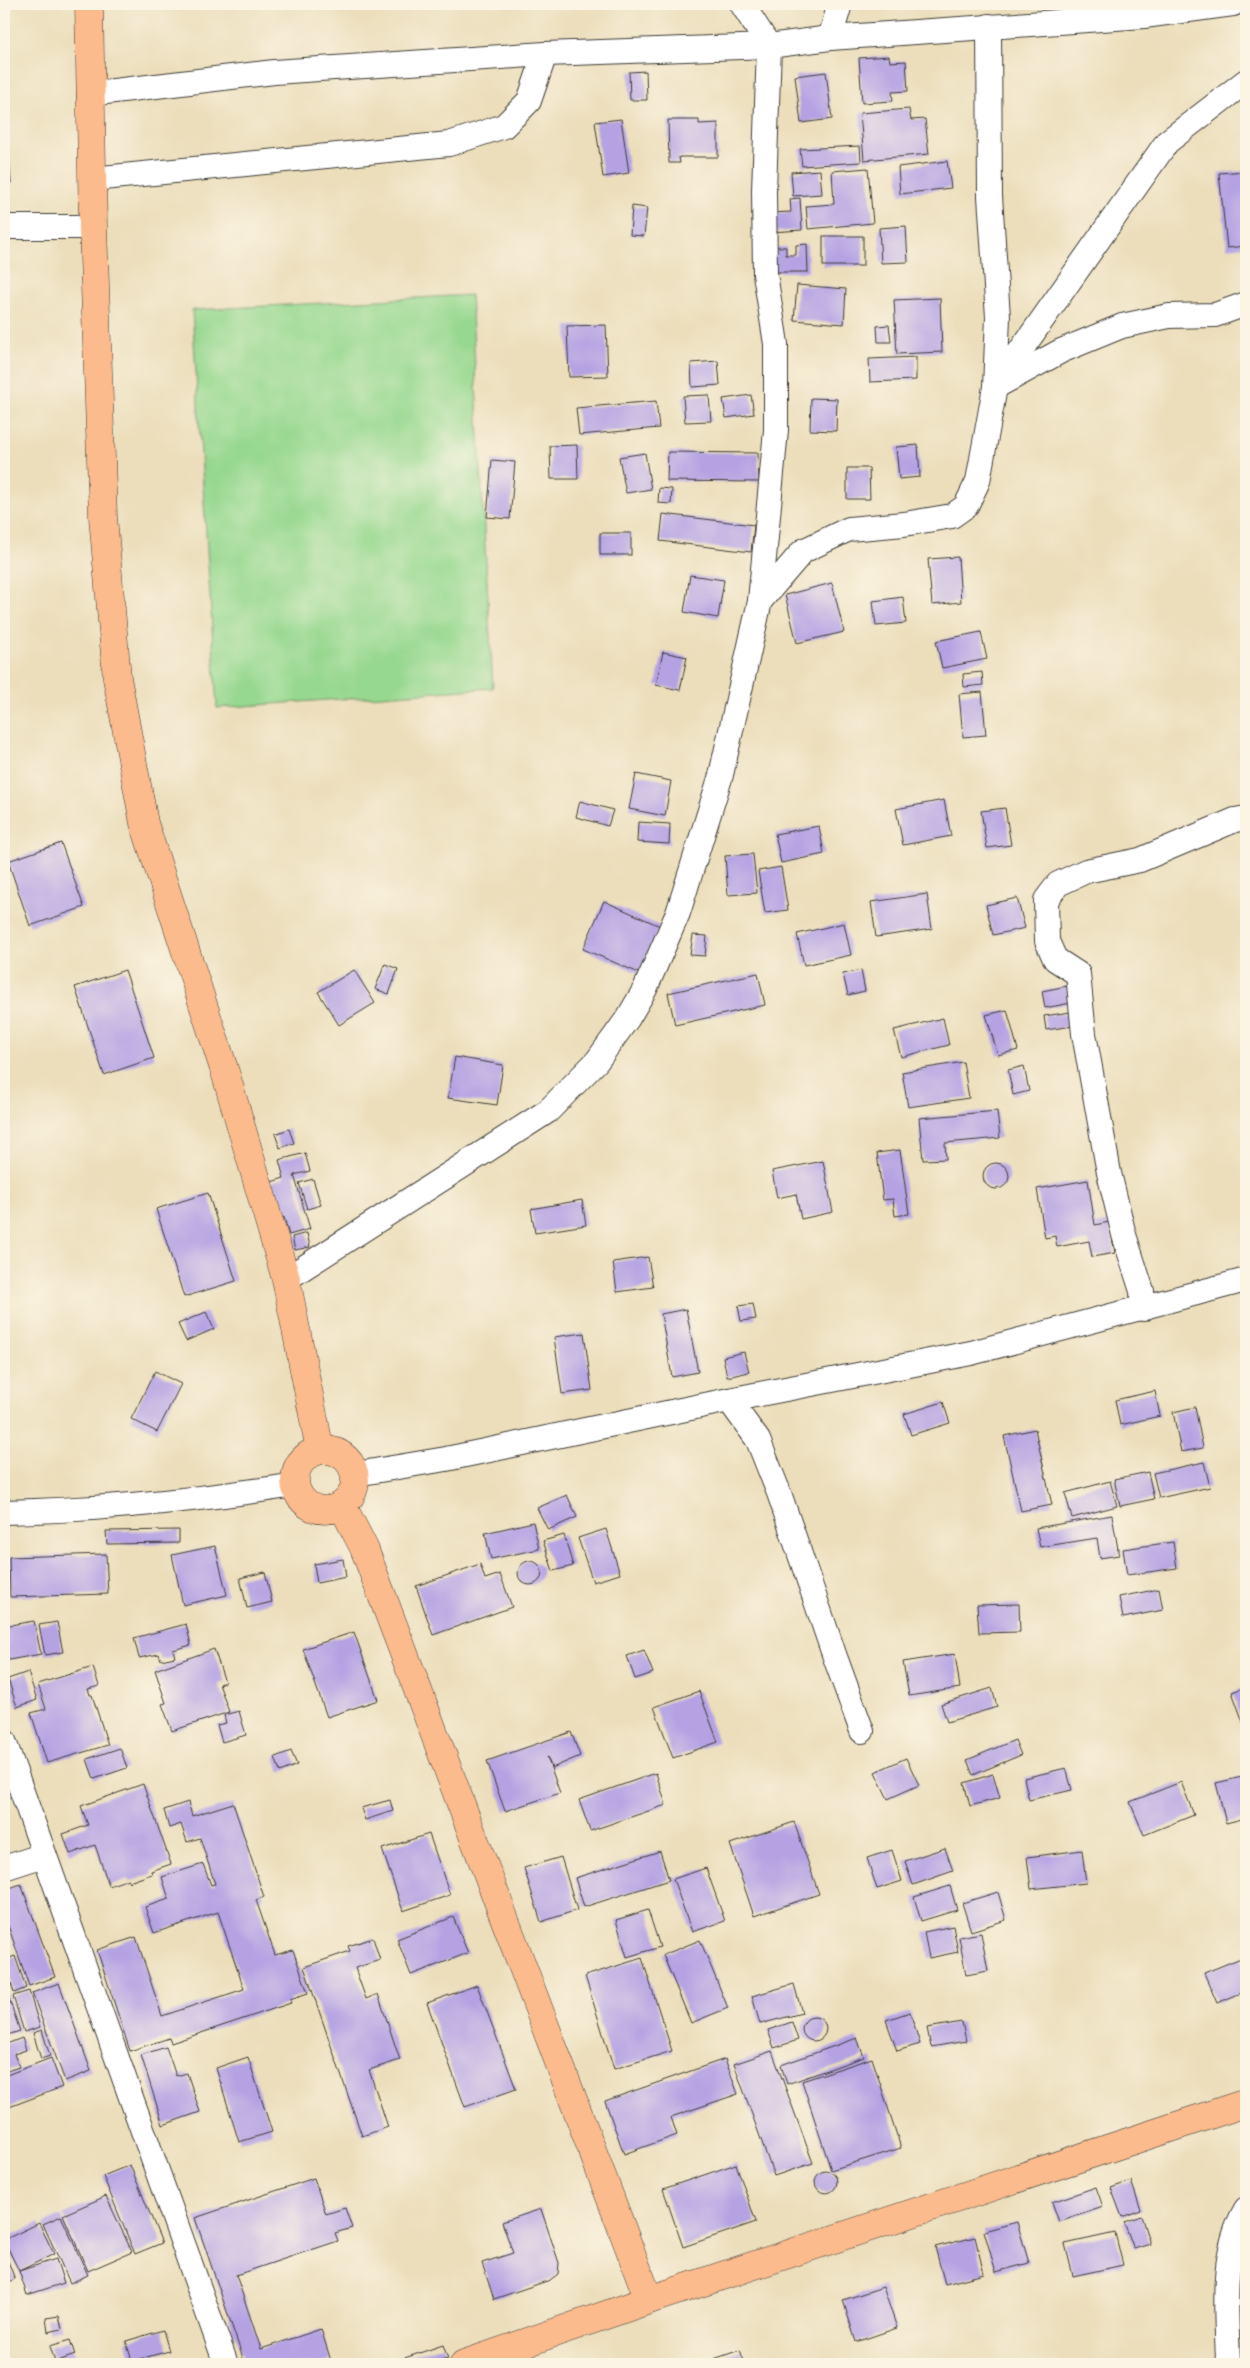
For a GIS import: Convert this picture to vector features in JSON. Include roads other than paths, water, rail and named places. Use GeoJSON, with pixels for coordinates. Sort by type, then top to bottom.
{"type":"FeatureCollection","features":[{"type":"Feature","properties":{"kind":"main road"},"geometry":{"type":"LineString","coordinates":[[89,4],[89,94],[103,517],[118,678],[144,823],[225,1072],[286,1279],[320,1450]]}},
{"type":"Feature","properties":{"kind":"main road"},"geometry":{"type":"LineString","coordinates":[[320,1450],[332,1450],[343,1455],[351,1463],[356,1474],[356,1486],[351,1497],[342,1505],[331,1510],[319,1510],[308,1505],[300,1496],[295,1474],[300,1463],[308,1454],[320,1450]]}},
{"type":"Feature","properties":{"kind":"main road"},"geometry":{"type":"LineString","coordinates":[[342,1505],[364,1548],[648,2300]]}},
{"type":"Feature","properties":{"kind":"main road"},"geometry":{"type":"LineString","coordinates":[[464,2364],[648,2300],[1246,2103]]}},
{"type":"Feature","properties":{"kind":"street"},"geometry":{"type":"LineString","coordinates":[[286,1279],[548,1111],[597,1061],[628,1018],[646,989],[678,912],[721,775],[760,601],[776,430],[776,344],[765,274],[764,192],[770,46],[742,4]]}},
{"type":"Feature","properties":{"kind":"street"},"geometry":{"type":"LineString","coordinates":[[830,38],[840,4]]}},
{"type":"Feature","properties":{"kind":"street"},"geometry":{"type":"LineString","coordinates":[[89,94],[274,72],[545,54],[770,46],[830,38],[1144,16],[1233,4]]}},
{"type":"Feature","properties":{"kind":"street"},"geometry":{"type":"LineString","coordinates":[[760,601],[803,551],[849,529],[904,524],[952,516],[966,506],[978,481],[995,387],[998,318],[990,196],[990,26]]}},
{"type":"Feature","properties":{"kind":"street"},"geometry":{"type":"LineString","coordinates":[[92,179],[449,144],[504,126],[528,101],[545,54]]}},
{"type":"Feature","properties":{"kind":"street"},"geometry":{"type":"LineString","coordinates":[[995,387],[1167,142],[1246,81]]}},
{"type":"Feature","properties":{"kind":"street"},"geometry":{"type":"LineString","coordinates":[[4,227],[93,227]]}},
{"type":"Feature","properties":{"kind":"street"},"geometry":{"type":"LineString","coordinates":[[995,387],[1061,351],[1122,326],[1169,316],[1215,315],[1246,304]]}},
{"type":"Feature","properties":{"kind":"street"},"geometry":{"type":"LineString","coordinates":[[1144,1309],[1142,1291],[1124,1235],[1109,1173],[1084,1034],[1078,974],[1055,959],[1047,941],[1046,900],[1058,884],[1086,871],[1140,860],[1235,820],[1246,818]]}},
{"type":"Feature","properties":{"kind":"street"},"geometry":{"type":"LineString","coordinates":[[356,1474],[446,1459],[729,1400],[971,1354],[1246,1280]]}},
{"type":"Feature","properties":{"kind":"street"},"geometry":{"type":"LineString","coordinates":[[729,1400],[758,1440],[779,1493],[862,1731]]}},
{"type":"Feature","properties":{"kind":"street"},"geometry":{"type":"LineString","coordinates":[[4,1512],[59,1511],[199,1500],[296,1485]]}},
{"type":"Feature","properties":{"kind":"street"},"geometry":{"type":"LineString","coordinates":[[4,1741],[226,2364]]}},
{"type":"Feature","properties":{"kind":"street"},"geometry":{"type":"LineString","coordinates":[[4,1868],[44,1855]]}},
{"type":"Feature","properties":{"kind":"street"},"geometry":{"type":"LineString","coordinates":[[1228,2364],[1227,2267],[1237,2225],[1246,2209]]}}]}
